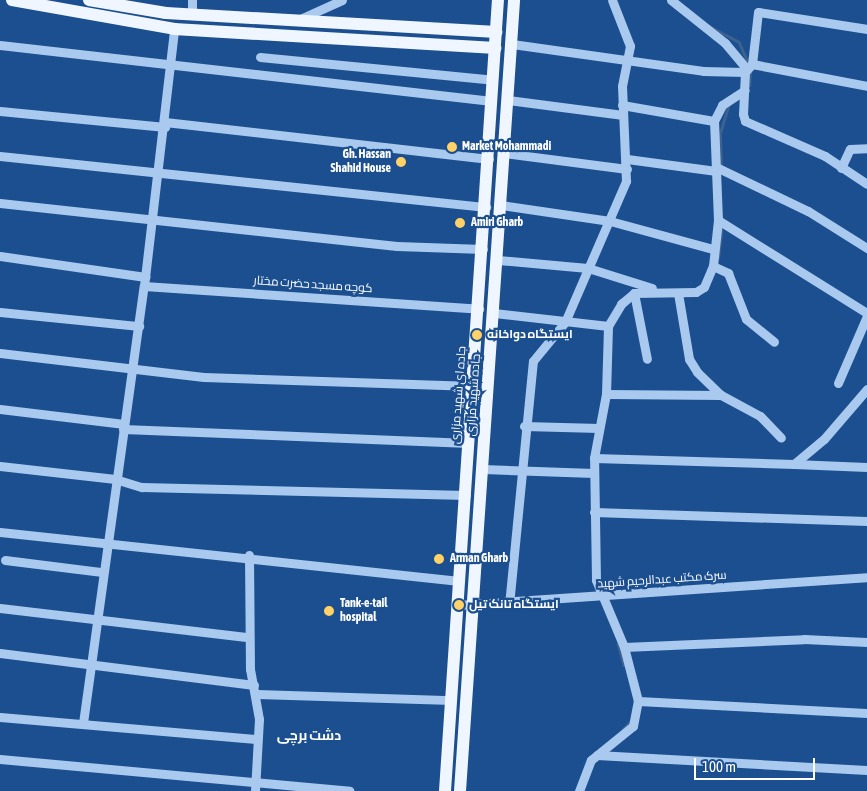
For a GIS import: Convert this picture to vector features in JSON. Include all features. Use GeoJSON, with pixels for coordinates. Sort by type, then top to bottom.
{"type":"FeatureCollection","features":[{"type":"Feature","properties":{"kind":"main road"},"geometry":{"type":"LineString","coordinates":[[12,0],[174,29],[495,48]]}},
{"type":"Feature","properties":{"kind":"main road"},"geometry":{"type":"LineString","coordinates":[[89,0],[192,14],[496,32]]}},
{"type":"Feature","properties":{"kind":"main road","name":"جاده ای شهید مزاری"},"geometry":{"type":"LineString","coordinates":[[445,791],[486,207],[498,0]]}},
{"type":"Feature","properties":{"kind":"main road","name":"جاده شهید مزاری"},"geometry":{"type":"LineString","coordinates":[[460,791],[498,260],[514,0]]}},
{"type":"Feature","properties":{"kind":"street"},"geometry":{"type":"LineString","coordinates":[[192,0],[192,14]]}},
{"type":"Feature","properties":{"kind":"street"},"geometry":{"type":"LineString","coordinates":[[296,21],[342,0]]}},
{"type":"Feature","properties":{"kind":"street"},"geometry":{"type":"LineString","coordinates":[[509,605],[524,426],[533,361],[564,322],[610,220],[627,169],[623,110],[628,59],[628,34],[612,0]]}},
{"type":"Feature","properties":{"kind":"street"},"geometry":{"type":"LineString","coordinates":[[671,0],[726,43],[748,68]]}},
{"type":"Feature","properties":{"kind":"street"},"geometry":{"type":"LineString","coordinates":[[867,29],[758,12],[745,90],[745,121],[841,168],[867,184]]}},
{"type":"Feature","properties":{"kind":"street"},"geometry":{"type":"LineString","coordinates":[[83,723],[114,479],[124,426],[145,282],[165,124],[174,29]]}},
{"type":"Feature","properties":{"kind":"street"},"geometry":{"type":"LineString","coordinates":[[512,44],[703,71],[748,68],[867,86]]}},
{"type":"Feature","properties":{"kind":"street"},"geometry":{"type":"LineString","coordinates":[[0,46],[172,61],[492,101]]}},
{"type":"Feature","properties":{"kind":"street"},"geometry":{"type":"LineString","coordinates":[[260,57],[493,80]]}},
{"type":"Feature","properties":{"kind":"street"},"geometry":{"type":"LineString","coordinates":[[498,260],[588,268],[660,290],[678,293],[704,287],[713,266],[712,249],[718,220],[714,121],[722,105],[745,90]]}},
{"type":"Feature","properties":{"kind":"street"},"geometry":{"type":"LineString","coordinates":[[508,100],[623,110],[714,121]]}},
{"type":"Feature","properties":{"kind":"street"},"geometry":{"type":"LineString","coordinates":[[0,112],[165,124],[489,159]]}},
{"type":"Feature","properties":{"kind":"street"},"geometry":{"type":"LineString","coordinates":[[841,168],[850,149],[867,148]]}},
{"type":"Feature","properties":{"kind":"street"},"geometry":{"type":"LineString","coordinates":[[504,152],[627,169]]}},
{"type":"Feature","properties":{"kind":"street"},"geometry":{"type":"LineString","coordinates":[[0,156],[158,170],[486,207]]}},
{"type":"Feature","properties":{"kind":"street"},"geometry":{"type":"LineString","coordinates":[[627,159],[716,169],[808,210],[867,248]]}},
{"type":"Feature","properties":{"kind":"street"},"geometry":{"type":"LineString","coordinates":[[0,203],[397,246],[483,250]]}},
{"type":"Feature","properties":{"kind":"street"},"geometry":{"type":"LineString","coordinates":[[501,205],[610,220],[712,249]]}},
{"type":"Feature","properties":{"kind":"street"},"geometry":{"type":"LineString","coordinates":[[718,220],[867,315],[838,383]]}},
{"type":"Feature","properties":{"kind":"street","name":"کوچه مسجد حضرت مختار"},"geometry":{"type":"LineString","coordinates":[[0,256],[145,282],[479,309]]}},
{"type":"Feature","properties":{"kind":"street"},"geometry":{"type":"LineString","coordinates":[[713,266],[728,273],[746,319],[774,342]]}},
{"type":"Feature","properties":{"kind":"street"},"geometry":{"type":"LineString","coordinates":[[579,791],[586,767],[597,755],[633,726],[638,700],[624,647],[600,596],[594,512],[594,458],[606,394],[608,326],[621,304],[634,292],[660,290]]}},
{"type":"Feature","properties":{"kind":"street"},"geometry":{"type":"LineString","coordinates":[[634,292],[647,359]]}},
{"type":"Feature","properties":{"kind":"street"},"geometry":{"type":"LineString","coordinates":[[678,293],[689,359],[721,395],[760,416],[781,438]]}},
{"type":"Feature","properties":{"kind":"street"},"geometry":{"type":"LineString","coordinates":[[0,312],[139,326]]}},
{"type":"Feature","properties":{"kind":"street"},"geometry":{"type":"LineString","coordinates":[[494,314],[608,326]]}},
{"type":"Feature","properties":{"kind":"street"},"geometry":{"type":"LineString","coordinates":[[0,353],[131,369],[340,384],[474,386]]}},
{"type":"Feature","properties":{"kind":"street"},"geometry":{"type":"LineString","coordinates":[[794,464],[824,439],[867,389]]}},
{"type":"Feature","properties":{"kind":"street"},"geometry":{"type":"LineString","coordinates":[[606,394],[721,395]]}},
{"type":"Feature","properties":{"kind":"street"},"geometry":{"type":"LineString","coordinates":[[0,409],[124,426],[470,443]]}},
{"type":"Feature","properties":{"kind":"street"},"geometry":{"type":"LineString","coordinates":[[524,426],[599,428]]}},
{"type":"Feature","properties":{"kind":"street"},"geometry":{"type":"LineString","coordinates":[[594,458],[867,467]]}},
{"type":"Feature","properties":{"kind":"street"},"geometry":{"type":"LineString","coordinates":[[0,466],[114,479],[142,486],[466,495]]}},
{"type":"Feature","properties":{"kind":"street"},"geometry":{"type":"LineString","coordinates":[[483,469],[594,473]]}},
{"type":"Feature","properties":{"kind":"street"},"geometry":{"type":"LineString","coordinates":[[594,512],[867,520]]}},
{"type":"Feature","properties":{"kind":"street"},"geometry":{"type":"LineString","coordinates":[[0,532],[249,555],[459,581]]}},
{"type":"Feature","properties":{"kind":"street"},"geometry":{"type":"LineString","coordinates":[[249,555],[248,638],[254,685],[257,694],[255,787]]}},
{"type":"Feature","properties":{"kind":"street"},"geometry":{"type":"LineString","coordinates":[[4,560],[102,572]]}},
{"type":"Feature","properties":{"kind":"street","name":"سرک مکتب عبدالرحیم شهید"},"geometry":{"type":"LineString","coordinates":[[458,605],[509,605],[600,596],[867,577]]}},
{"type":"Feature","properties":{"kind":"street"},"geometry":{"type":"LineString","coordinates":[[0,608],[248,638]]}},
{"type":"Feature","properties":{"kind":"street"},"geometry":{"type":"LineString","coordinates":[[624,647],[804,639],[867,642]]}},
{"type":"Feature","properties":{"kind":"street"},"geometry":{"type":"LineString","coordinates":[[0,653],[254,685]]}},
{"type":"Feature","properties":{"kind":"street"},"geometry":{"type":"LineString","coordinates":[[257,694],[452,700]]}},
{"type":"Feature","properties":{"kind":"street"},"geometry":{"type":"LineString","coordinates":[[638,700],[867,713]]}},
{"type":"Feature","properties":{"kind":"street"},"geometry":{"type":"LineString","coordinates":[[0,717],[257,739]]}},
{"type":"Feature","properties":{"kind":"street"},"geometry":{"type":"LineString","coordinates":[[597,755],[867,770]]}},
{"type":"Feature","properties":{"kind":"street"},"geometry":{"type":"LineString","coordinates":[[0,759],[255,787],[350,791]]}},
{"type":"Feature","properties":{"kind":"waterway"},"geometry":{"type":"LineString","coordinates":[[709,26],[739,42],[749,64]]}},
{"type":"Feature","properties":{"kind":"waterway"},"geometry":{"type":"LineString","coordinates":[[749,86],[750,72]]}},
{"type":"Feature","properties":{"kind":"waterway"},"geometry":{"type":"LineString","coordinates":[[721,167],[720,133],[728,106]]}},
{"type":"Feature","properties":{"kind":"waterway"},"geometry":{"type":"LineString","coordinates":[[718,258],[722,225]]}},
{"type":"Feature","properties":{"kind":"waterway"},"geometry":{"type":"LineString","coordinates":[[618,644],[624,665]]}},
{"type":"Feature","properties":{"kind":"waterway"},"geometry":{"type":"LineString","coordinates":[[623,729],[632,720]]}},
{"type":"Feature","properties":{"kind":"place","name":"Market Mohammadi"},"geometry":{"type":"Point","coordinates":[452,147]}},
{"type":"Feature","properties":{"kind":"place","name":"Gh. Hassan Shahid House"},"geometry":{"type":"Point","coordinates":[401,162]}},
{"type":"Feature","properties":{"kind":"place","name":"Amiri Gharb"},"geometry":{"type":"Point","coordinates":[460,223]}},
{"type":"Feature","properties":{"kind":"place","name":"ایستگاه دواخانه"},"geometry":{"type":"Point","coordinates":[477,335]}},
{"type":"Feature","properties":{"kind":"place","name":"Arman Gharb"},"geometry":{"type":"Point","coordinates":[439,559]}},
{"type":"Feature","properties":{"kind":"place","name":"ایستگاه تانک تیل"},"geometry":{"type":"Point","coordinates":[459,605]}},
{"type":"Feature","properties":{"kind":"place","name":"Tank-e-tail hospital"},"geometry":{"type":"Point","coordinates":[329,611]}},
{"type":"Feature","properties":{"kind":"district","name":"دشت برچی"},"geometry":{"type":"Point","coordinates":[309,735]}}]}
